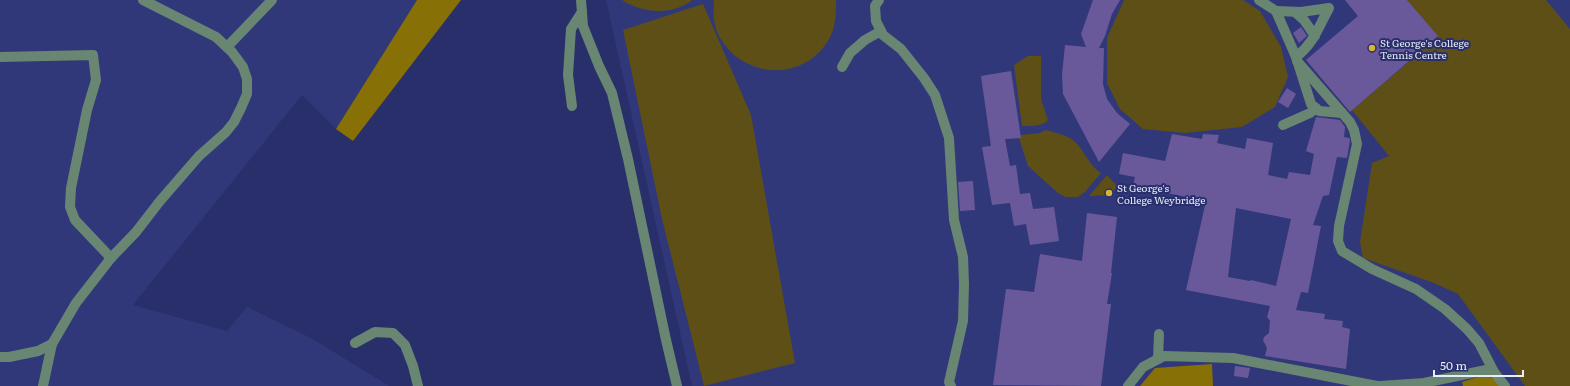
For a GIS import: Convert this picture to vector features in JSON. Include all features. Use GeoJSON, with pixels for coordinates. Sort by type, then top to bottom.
{"type":"FeatureCollection","features":[{"type":"Feature","properties":{"kind":"street"},"geometry":{"type":"LineString","coordinates":[[43,386],[52,344],[76,303],[111,258],[136,232],[160,201],[199,156],[226,132],[236,118],[247,94],[247,79],[243,67],[227,47],[216,37],[143,0]]}},
{"type":"Feature","properties":{"kind":"street"},"geometry":{"type":"LineString","coordinates":[[227,47],[272,0]]}},
{"type":"Feature","properties":{"kind":"street"},"geometry":{"type":"LineString","coordinates":[[581,0],[583,26],[598,66],[612,92],[677,386]]}},
{"type":"Feature","properties":{"kind":"street"},"geometry":{"type":"LineString","coordinates":[[879,0],[875,6],[876,21],[881,31],[889,41],[901,49],[936,95],[949,138],[954,220],[963,257],[964,284],[963,321],[949,382],[951,386]]}},
{"type":"Feature","properties":{"kind":"street"},"geometry":{"type":"LineString","coordinates":[[1259,0],[1276,11],[1319,11],[1329,8],[1315,36],[1305,50],[1296,59]]}},
{"type":"Feature","properties":{"kind":"street"},"geometry":{"type":"LineString","coordinates":[[1276,11],[1296,59],[1312,104],[1320,111],[1342,113]]}},
{"type":"Feature","properties":{"kind":"street"},"geometry":{"type":"LineString","coordinates":[[572,106],[568,75],[572,29],[582,12]]}},
{"type":"Feature","properties":{"kind":"street"},"geometry":{"type":"LineString","coordinates":[[1295,12],[1304,20],[1315,36]]}},
{"type":"Feature","properties":{"kind":"street"},"geometry":{"type":"LineString","coordinates":[[842,68],[850,53],[866,40],[881,31]]}},
{"type":"Feature","properties":{"kind":"street"},"geometry":{"type":"LineString","coordinates":[[0,57],[93,55],[96,80],[87,110],[71,188],[70,207],[75,220],[111,258]]}},
{"type":"Feature","properties":{"kind":"street"},"geometry":{"type":"LineString","coordinates":[[1296,59],[1350,122],[1354,130],[1357,144],[1339,226],[1338,241],[1342,251],[1372,269],[1416,289],[1445,309],[1467,329],[1479,343],[1494,372],[1505,386]]}},
{"type":"Feature","properties":{"kind":"street"},"geometry":{"type":"LineString","coordinates":[[1283,125],[1310,113],[1316,108]]}},
{"type":"Feature","properties":{"kind":"street"},"geometry":{"type":"LineString","coordinates":[[355,343],[375,332],[393,333],[405,345],[413,366],[418,386]]}},
{"type":"Feature","properties":{"kind":"street"},"geometry":{"type":"LineString","coordinates":[[1158,359],[1159,334]]}},
{"type":"Feature","properties":{"kind":"street"},"geometry":{"type":"LineString","coordinates":[[0,357],[9,357],[38,351],[52,344]]}},
{"type":"Feature","properties":{"kind":"street"},"geometry":{"type":"LineString","coordinates":[[1128,386],[1143,367],[1164,356],[1233,358],[1377,386]]}},
{"type":"Feature","properties":{"kind":"street"},"geometry":{"type":"LineString","coordinates":[[1380,386],[1424,383],[1486,370],[1494,372]]}},
{"type":"Feature","properties":{"kind":"shaded area"},"geometry":{"type":"Polygon","coordinates":[[[0,0],[417,0],[336,129],[302,95],[133,305],[227,331],[247,307],[313,339],[389,386],[0,386],[0,0]]]}},
{"type":"Feature","properties":{"kind":"shaded area"},"geometry":{"type":"Polygon","coordinates":[[[417,0],[461,0],[353,141],[336,129],[417,0]]]}},
{"type":"Feature","properties":{"kind":"shaded area","name":"St George's College Weybridge"},"geometry":{"type":"Polygon","coordinates":[[[606,0],[1570,0],[1570,386],[692,386],[606,0]]]}},
{"type":"Feature","properties":{"kind":"shaded area"},"geometry":{"type":"Polygon","coordinates":[[[622,0],[692,0],[676,9],[657,11],[638,8],[622,0]]]}},
{"type":"Feature","properties":{"kind":"shaded area"},"geometry":{"type":"Polygon","coordinates":[[[714,0],[836,0],[836,15],[829,39],[818,53],[804,63],[789,69],[773,70],[757,67],[742,61],[729,50],[719,36],[716,27],[714,18],[714,0]]]}},
{"type":"Feature","properties":{"kind":"shaded area"},"geometry":{"type":"Polygon","coordinates":[[[1124,0],[1243,0],[1260,11],[1281,47],[1288,77],[1275,107],[1242,127],[1185,133],[1143,129],[1120,109],[1107,83],[1107,38],[1124,0]]]}},
{"type":"Feature","properties":{"kind":"shaded area"},"geometry":{"type":"Polygon","coordinates":[[[1407,0],[1546,0],[1570,29],[1570,386],[1525,386],[1458,294],[1434,283],[1363,258],[1360,242],[1372,163],[1389,156],[1352,110],[1438,37],[1407,0]]]}},
{"type":"Feature","properties":{"kind":"shaded area"},"geometry":{"type":"Polygon","coordinates":[[[703,4],[751,115],[795,363],[704,386],[662,219],[623,30],[703,4]]]}},
{"type":"Feature","properties":{"kind":"shaded area"},"geometry":{"type":"Polygon","coordinates":[[[1028,56],[1041,56],[1041,99],[1048,120],[1040,125],[1022,126],[1014,65],[1028,56]]]}},
{"type":"Feature","properties":{"kind":"shaded area"},"geometry":{"type":"Polygon","coordinates":[[[1046,130],[1071,138],[1094,167],[1101,173],[1085,192],[1078,197],[1066,197],[1058,193],[1028,166],[1019,138],[1021,138],[1021,135],[1040,133],[1046,130]]]}},
{"type":"Feature","properties":{"kind":"shaded area"},"geometry":{"type":"Polygon","coordinates":[[[1107,175],[1117,186],[1111,195],[1089,196],[1107,175]]]}},
{"type":"Feature","properties":{"kind":"shaded area"},"geometry":{"type":"Polygon","coordinates":[[[1212,364],[1213,386],[1140,386],[1155,368],[1212,364]]]}},
{"type":"Feature","properties":{"kind":"shaded area"},"geometry":{"type":"Polygon","coordinates":[[[1481,376],[1496,378],[1501,386],[1463,386],[1462,382],[1481,376]]]}},
{"type":"Feature","properties":{"kind":"building"},"geometry":{"type":"Polygon","coordinates":[[[1093,0],[1120,0],[1112,14],[1105,36],[1099,48],[1104,48],[1103,84],[1107,99],[1117,113],[1130,124],[1099,162],[1063,94],[1062,75],[1065,45],[1086,47],[1081,34],[1093,0]]]}},
{"type":"Feature","properties":{"kind":"building","name":"St George's College Tennis Centre"},"geometry":{"type":"Polygon","coordinates":[[[1345,0],[1407,0],[1438,36],[1350,112],[1306,60],[1358,16],[1345,0]]]}},
{"type":"Feature","properties":{"kind":"building"},"geometry":{"type":"Polygon","coordinates":[[[1301,27],[1307,36],[1299,43],[1293,33],[1301,27]]]}},
{"type":"Feature","properties":{"kind":"building"},"geometry":{"type":"Polygon","coordinates":[[[1011,71],[1021,138],[1005,139],[1010,166],[1016,165],[1020,194],[1030,193],[1033,209],[1054,207],[1059,241],[1030,245],[1026,224],[1014,226],[1010,203],[992,205],[982,147],[991,146],[981,76],[1011,71]]]}},
{"type":"Feature","properties":{"kind":"building"},"geometry":{"type":"Polygon","coordinates":[[[1287,88],[1296,94],[1288,108],[1278,102],[1287,88]]]}},
{"type":"Feature","properties":{"kind":"building"},"geometry":{"type":"Polygon","coordinates":[[[1316,117],[1340,120],[1345,127],[1344,137],[1349,138],[1350,140],[1347,158],[1337,157],[1329,195],[1323,196],[1313,225],[1321,226],[1308,293],[1301,292],[1296,310],[1325,314],[1324,319],[1343,321],[1342,327],[1350,329],[1346,369],[1265,356],[1267,348],[1263,340],[1269,333],[1270,321],[1267,317],[1270,306],[1186,290],[1206,201],[1133,186],[1135,177],[1119,174],[1123,153],[1165,161],[1172,134],[1202,139],[1203,134],[1219,135],[1217,143],[1245,149],[1247,138],[1273,143],[1268,175],[1287,179],[1289,172],[1310,175],[1314,154],[1306,151],[1316,117]],[[1236,208],[1228,277],[1251,280],[1276,286],[1291,219],[1236,208]]]}},
{"type":"Feature","properties":{"kind":"building"},"geometry":{"type":"Polygon","coordinates":[[[973,181],[975,210],[960,211],[958,182],[973,181]]]}},
{"type":"Feature","properties":{"kind":"building"},"geometry":{"type":"Polygon","coordinates":[[[1087,213],[1117,217],[1112,273],[1107,304],[1111,304],[1101,386],[993,385],[1006,289],[1034,292],[1040,254],[1082,261],[1087,213]]]}},
{"type":"Feature","properties":{"kind":"building"},"geometry":{"type":"Polygon","coordinates":[[[1235,366],[1250,368],[1248,378],[1234,376],[1235,366]]]}},
{"type":"Feature","properties":{"kind":"place","name":"St George's College Tennis Centre"},"geometry":{"type":"Point","coordinates":[1372,48]}},
{"type":"Feature","properties":{"kind":"place","name":"St George's College Weybridge"},"geometry":{"type":"Point","coordinates":[1109,193]}}]}
